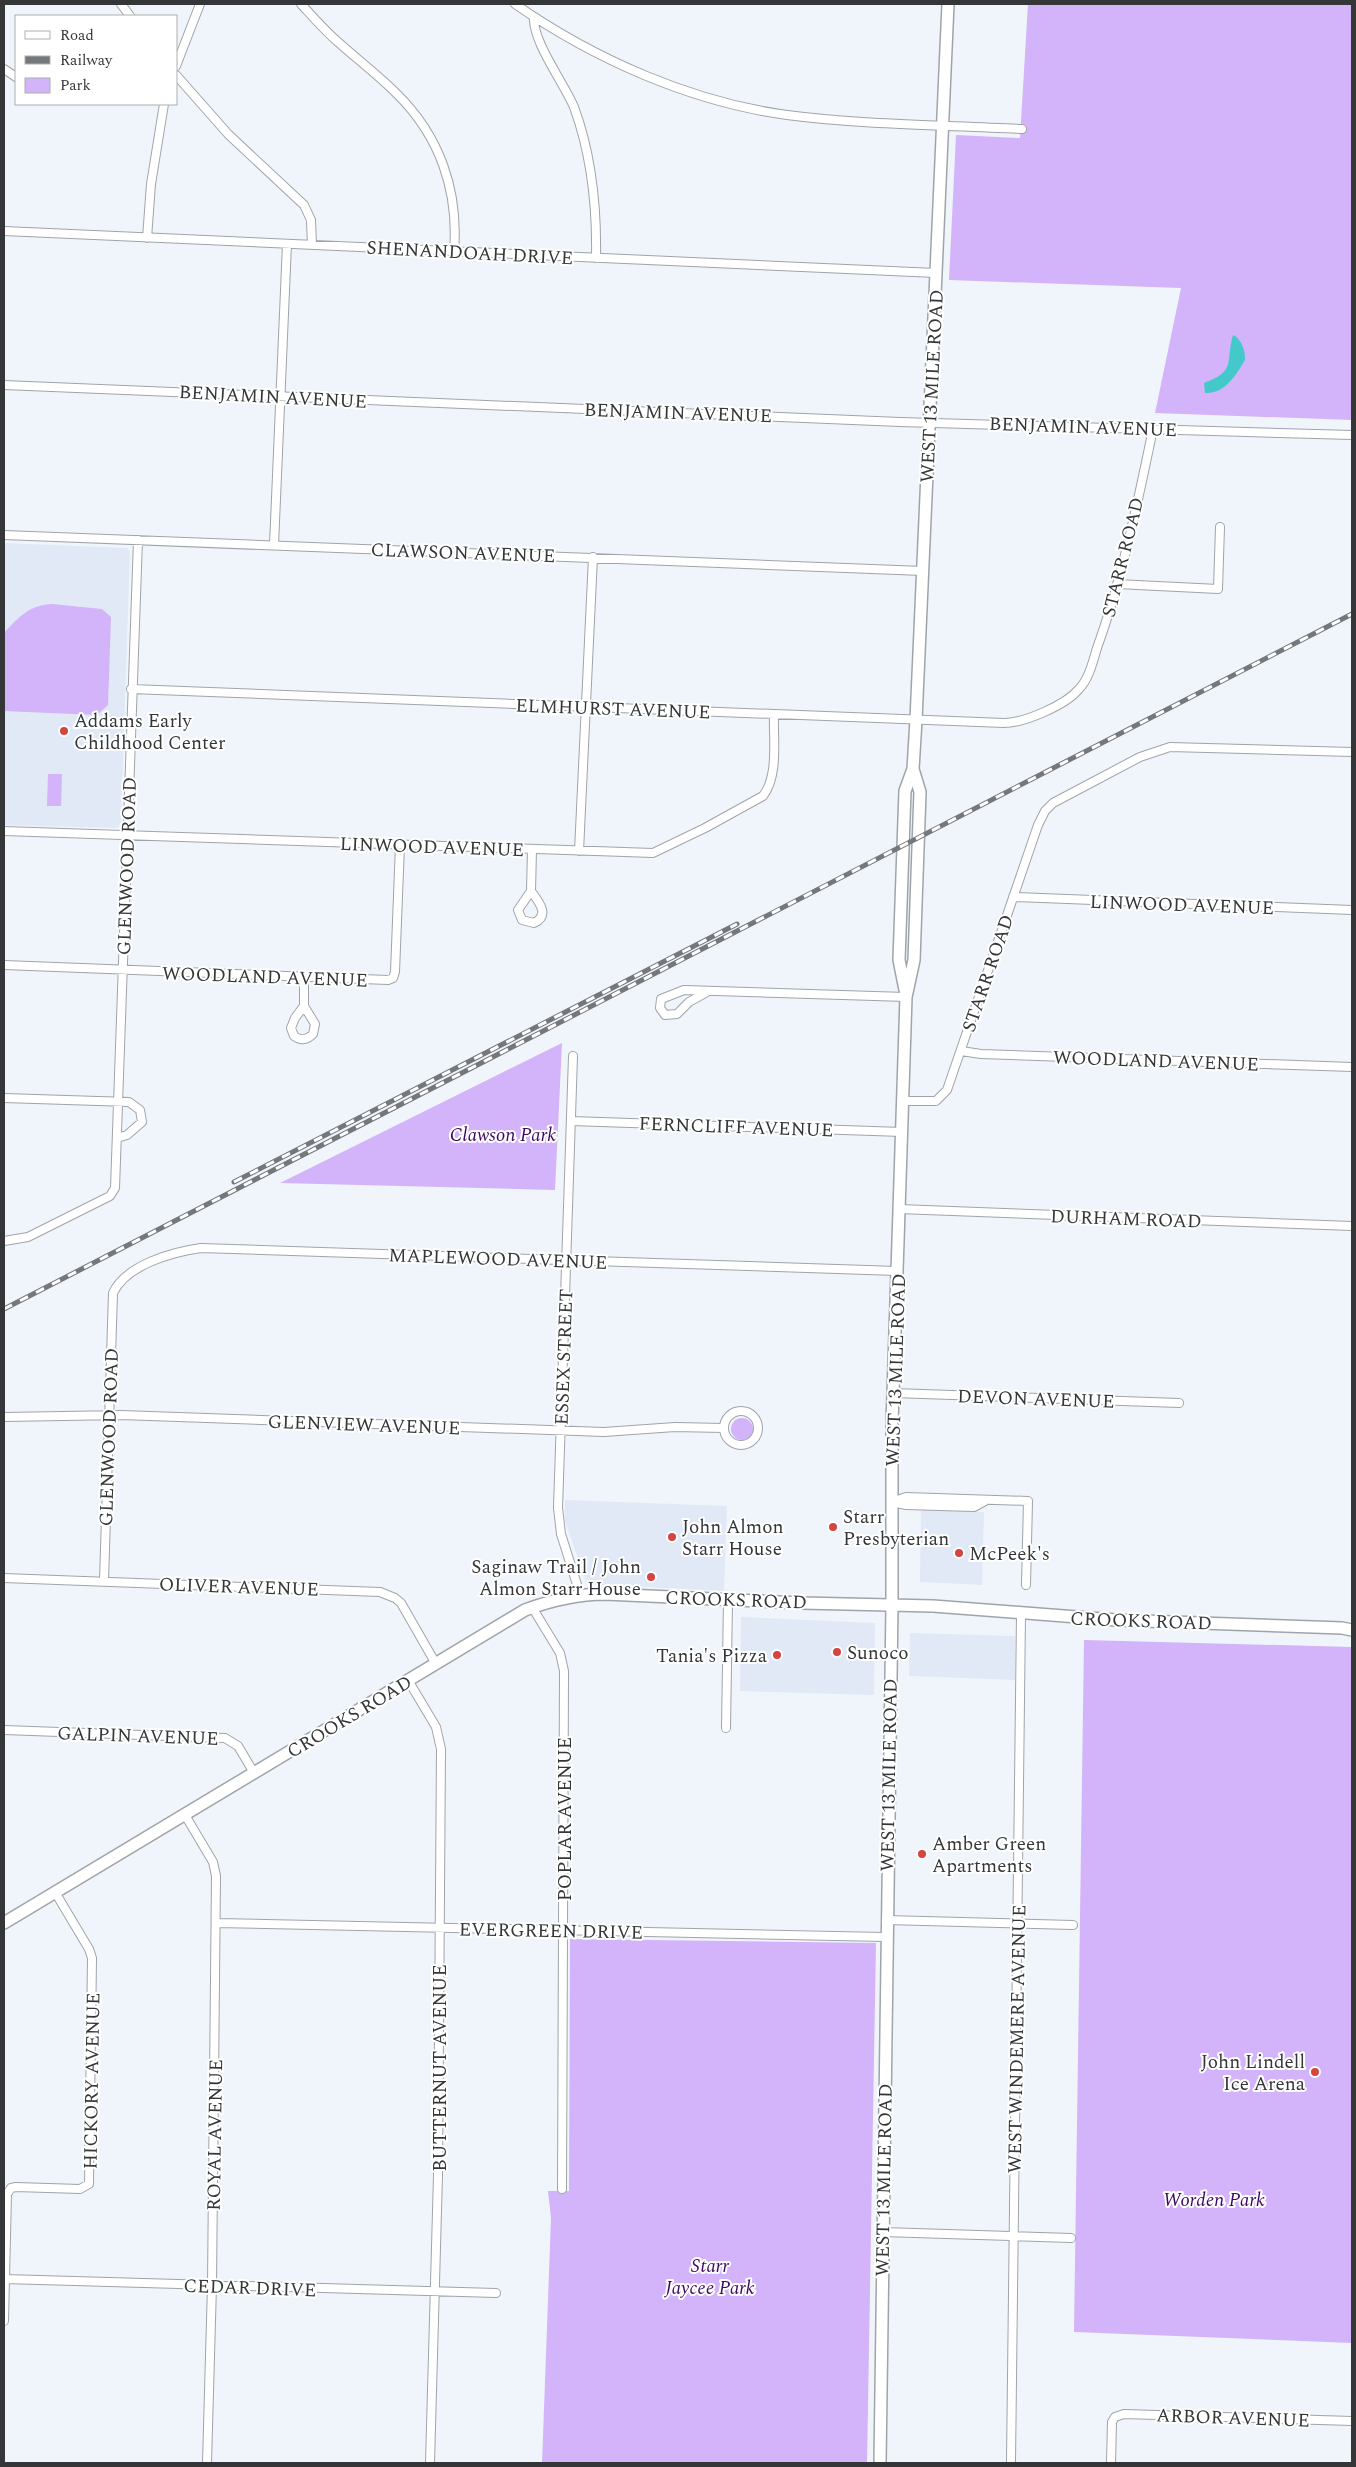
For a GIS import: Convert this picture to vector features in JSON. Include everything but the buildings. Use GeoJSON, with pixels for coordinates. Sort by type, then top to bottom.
{"type":"FeatureCollection","features":[{"type":"Feature","properties":{"kind":"main road","name":"WEST 13 MILE ROAD"},"geometry":{"type":"LineString","coordinates":[[880,2463],[885,1937],[892,1605],[893,1393],[906,997],[899,960],[905,791],[913,769],[916,720],[948,4]]}},
{"type":"Feature","properties":{"kind":"main road","name":"CROOKS ROAD"},"geometry":{"type":"LineString","coordinates":[[4,1923],[532,1607],[555,1599],[580,1594],[892,1605],[968,1608],[1021,1614],[1116,1620],[1351,1628]]}},
{"type":"Feature","properties":{"kind":"street"},"geometry":{"type":"LineString","coordinates":[[121,4],[129,15]]}},
{"type":"Feature","properties":{"kind":"street"},"geometry":{"type":"LineString","coordinates":[[178,61],[200,4]]}},
{"type":"Feature","properties":{"kind":"street"},"geometry":{"type":"LineString","coordinates":[[301,4],[336,41],[396,93],[420,120],[430,136],[445,169],[454,200],[454,252]]}},
{"type":"Feature","properties":{"kind":"street"},"geometry":{"type":"LineString","coordinates":[[515,4],[534,17],[631,68],[686,90],[729,103],[785,115],[824,119],[1022,129]]}},
{"type":"Feature","properties":{"kind":"street"},"geometry":{"type":"LineString","coordinates":[[534,17],[535,32],[573,106],[583,136],[596,202],[596,258]]}},
{"type":"Feature","properties":{"kind":"street"},"geometry":{"type":"LineString","coordinates":[[4,69],[15,76]]}},
{"type":"Feature","properties":{"kind":"street"},"geometry":{"type":"LineString","coordinates":[[178,77],[228,134],[304,205],[311,220],[312,245]]}},
{"type":"Feature","properties":{"kind":"street"},"geometry":{"type":"LineString","coordinates":[[147,238],[152,176],[164,105]]}},
{"type":"Feature","properties":{"kind":"street","name":"SHENANDOAH DRIVE"},"geometry":{"type":"LineString","coordinates":[[4,231],[936,274]]}},
{"type":"Feature","properties":{"kind":"street"},"geometry":{"type":"LineString","coordinates":[[274,545],[286,244]]}},
{"type":"Feature","properties":{"kind":"street","name":"BENJAMIN AVENUE"},"geometry":{"type":"LineString","coordinates":[[4,385],[929,422],[1352,434]]}},
{"type":"Feature","properties":{"kind":"street","name":"STARR ROAD"},"geometry":{"type":"LineString","coordinates":[[1084,683],[1107,621],[1153,429]]}},
{"type":"Feature","properties":{"kind":"street"},"geometry":{"type":"LineString","coordinates":[[1117,584],[1218,589],[1220,527]]}},
{"type":"Feature","properties":{"kind":"street","name":"CLAWSON AVENUE"},"geometry":{"type":"LineString","coordinates":[[4,535],[922,571]]}},
{"type":"Feature","properties":{"kind":"street","name":"GLENWOOD ROAD"},"geometry":{"type":"LineString","coordinates":[[4,1241],[28,1237],[110,1196],[116,1183],[131,689],[138,540]]}},
{"type":"Feature","properties":{"kind":"street"},"geometry":{"type":"LineString","coordinates":[[579,851],[593,557]]}},
{"type":"Feature","properties":{"kind":"street","name":"ELMHURST AVENUE"},"geometry":{"type":"LineString","coordinates":[[131,689],[1004,723],[1019,722],[1066,699],[1084,683]]}},
{"type":"Feature","properties":{"kind":"street","name":"LINWOOD AVENUE"},"geometry":{"type":"LineString","coordinates":[[4,831],[532,850],[656,852],[757,801],[768,788],[772,775],[774,714]]}},
{"type":"Feature","properties":{"kind":"street","name":"STARR ROAD"},"geometry":{"type":"LineString","coordinates":[[903,1101],[928,1102],[943,1096],[947,1090],[1038,825],[1045,811],[1053,803],[1140,757],[1170,747],[1352,752]]}},
{"type":"Feature","properties":{"kind":"street","name":"WOODLAND AVENUE"},"geometry":{"type":"LineString","coordinates":[[4,965],[388,980],[393,978],[396,972],[400,845]]}},
{"type":"Feature","properties":{"kind":"street"},"geometry":{"type":"LineString","coordinates":[[531,891],[532,850]]}},
{"type":"Feature","properties":{"kind":"street","name":"LINWOOD AVENUE"},"geometry":{"type":"LineString","coordinates":[[1013,897],[1352,910]]}},
{"type":"Feature","properties":{"kind":"street"},"geometry":{"type":"LineString","coordinates":[[304,977],[304,1006]]}},
{"type":"Feature","properties":{"kind":"street"},"geometry":{"type":"LineString","coordinates":[[707,992],[689,1002],[674,1016],[665,1015],[660,1008],[661,999],[675,992],[692,990],[707,992],[906,997]]}},
{"type":"Feature","properties":{"kind":"street","name":"WOODLAND AVENUE"},"geometry":{"type":"LineString","coordinates":[[961,1051],[981,1054],[1352,1067]]}},
{"type":"Feature","properties":{"kind":"street","name":"ESSEX STREET"},"geometry":{"type":"LineString","coordinates":[[572,1056],[558,1515],[561,1534],[580,1594]]}},
{"type":"Feature","properties":{"kind":"street"},"geometry":{"type":"LineString","coordinates":[[4,1098],[133,1104],[140,1110],[143,1118],[133,1130],[117,1138]]}},
{"type":"Feature","properties":{"kind":"street","name":"FERNCLIFF AVENUE"},"geometry":{"type":"LineString","coordinates":[[571,1121],[902,1132]]}},
{"type":"Feature","properties":{"kind":"street","name":"DURHAM ROAD"},"geometry":{"type":"LineString","coordinates":[[899,1209],[1352,1226]]}},
{"type":"Feature","properties":{"kind":"street","name":"MAPLEWOOD AVENUE"},"geometry":{"type":"LineString","coordinates":[[113,1293],[122,1279],[157,1259],[179,1251],[200,1248],[897,1271]]}},
{"type":"Feature","properties":{"kind":"street","name":"GLENWOOD ROAD"},"geometry":{"type":"LineString","coordinates":[[104,1581],[113,1293]]}},
{"type":"Feature","properties":{"kind":"street","name":"DEVON AVENUE"},"geometry":{"type":"LineString","coordinates":[[893,1393],[1179,1403]]}},
{"type":"Feature","properties":{"kind":"street"},"geometry":{"type":"LineString","coordinates":[[741,1411],[753,1417],[758,1429],[752,1441],[740,1445],[728,1440],[724,1428],[729,1416],[741,1411]]}},
{"type":"Feature","properties":{"kind":"street","name":"GLENVIEW AVENUE"},"geometry":{"type":"LineString","coordinates":[[4,1416],[109,1416],[604,1432],[675,1427],[724,1428]]}},
{"type":"Feature","properties":{"kind":"street"},"geometry":{"type":"LineString","coordinates":[[892,1502],[906,1505],[974,1508],[984,1501],[1028,1501],[1026,1585]]}},
{"type":"Feature","properties":{"kind":"street","name":"OLIVER AVENUE"},"geometry":{"type":"LineString","coordinates":[[4,1578],[380,1592],[395,1598],[400,1603],[436,1664]]}},
{"type":"Feature","properties":{"kind":"street"},"geometry":{"type":"LineString","coordinates":[[726,1728],[728,1600]]}},
{"type":"Feature","properties":{"kind":"street","name":"POPLAR AVENUE"},"geometry":{"type":"LineString","coordinates":[[532,1607],[560,1653],[564,1671],[562,2189]]}},
{"type":"Feature","properties":{"kind":"street","name":"WEST WINDEMERE AVENUE"},"geometry":{"type":"LineString","coordinates":[[1011,2463],[1021,1614]]}},
{"type":"Feature","properties":{"kind":"street","name":"BUTTERNUT AVENUE"},"geometry":{"type":"LineString","coordinates":[[408,1680],[436,1727],[440,1738],[436,2292],[430,2463]]}},
{"type":"Feature","properties":{"kind":"street","name":"GALPIN AVENUE"},"geometry":{"type":"LineString","coordinates":[[4,1730],[225,1738],[238,1746],[254,1773]]}},
{"type":"Feature","properties":{"kind":"street","name":"ROYAL AVENUE"},"geometry":{"type":"LineString","coordinates":[[185,1815],[215,1868],[212,2285],[207,2463]]}},
{"type":"Feature","properties":{"kind":"street","name":"HICKORY AVENUE"},"geometry":{"type":"LineString","coordinates":[[4,2321],[6,2194],[11,2188],[80,2189],[89,2184],[92,1958],[89,1949],[55,1892]]}},
{"type":"Feature","properties":{"kind":"street"},"geometry":{"type":"LineString","coordinates":[[886,1920],[1073,1925]]}},
{"type":"Feature","properties":{"kind":"street","name":"EVERGREEN DRIVE"},"geometry":{"type":"LineString","coordinates":[[216,1923],[885,1937]]}},
{"type":"Feature","properties":{"kind":"street"},"geometry":{"type":"LineString","coordinates":[[883,2232],[1071,2238]]}},
{"type":"Feature","properties":{"kind":"street","name":"CEDAR DRIVE"},"geometry":{"type":"LineString","coordinates":[[4,2279],[496,2293]]}},
{"type":"Feature","properties":{"kind":"street","name":"ARBOR AVENUE"},"geometry":{"type":"LineString","coordinates":[[1111,2463],[1111,2427],[1115,2417],[1124,2414],[1352,2422]]}},
{"type":"Feature","properties":{"kind":"shaded area","name":"Addams Early Childhood Center"},"geometry":{"type":"Polygon","coordinates":[[[4,543],[127,548],[130,551],[121,821],[118,828],[4,825],[4,543]]]}},
{"type":"Feature","properties":{"kind":"shaded area"},"geometry":{"type":"Polygon","coordinates":[[[565,1500],[727,1506],[724,1591],[587,1584],[565,1521],[565,1500]]]}},
{"type":"Feature","properties":{"kind":"shaded area"},"geometry":{"type":"Polygon","coordinates":[[[921,1509],[984,1512],[982,1585],[920,1582],[921,1509]]]}},
{"type":"Feature","properties":{"kind":"shaded area"},"geometry":{"type":"Polygon","coordinates":[[[741,1617],[875,1623],[874,1695],[740,1691],[741,1617]]]}},
{"type":"Feature","properties":{"kind":"shaded area"},"geometry":{"type":"Polygon","coordinates":[[[910,1633],[1015,1636],[1015,1680],[909,1676],[910,1633]]]}},
{"type":"Feature","properties":{"kind":"green space"},"geometry":{"type":"Polygon","coordinates":[[[1028,4],[1352,4],[1352,420],[1155,413],[1181,288],[949,280],[956,135],[1020,138],[1028,4]]]}},
{"type":"Feature","properties":{"kind":"green space"},"geometry":{"type":"Polygon","coordinates":[[[52,604],[102,609],[111,617],[108,705],[97,715],[4,711],[4,633],[31,609],[52,604]]]}},
{"type":"Feature","properties":{"kind":"green space"},"geometry":{"type":"Polygon","coordinates":[[[48,774],[62,774],[61,806],[47,806],[48,774]]]}},
{"type":"Feature","properties":{"kind":"green space","name":"Clawson Park"},"geometry":{"type":"Polygon","coordinates":[[[562,1043],[555,1190],[280,1183],[562,1043]]]}},
{"type":"Feature","properties":{"kind":"green space"},"geometry":{"type":"Polygon","coordinates":[[[742,1418],[750,1421],[753,1429],[750,1437],[742,1440],[734,1437],[731,1429],[734,1421],[742,1418]]]}},
{"type":"Feature","properties":{"kind":"green space","name":"Worden Park"},"geometry":{"type":"Polygon","coordinates":[[[1084,1640],[1352,1647],[1352,2343],[1074,2332],[1084,1640]]]}},
{"type":"Feature","properties":{"kind":"green space","name":"Starr Jaycee Park"},"geometry":{"type":"Polygon","coordinates":[[[570,1939],[876,1943],[867,2463],[542,2463],[551,2218],[548,2191],[569,2191],[570,1939]]]}},
{"type":"Feature","properties":{"kind":"water"},"geometry":{"type":"Polygon","coordinates":[[[1233,335],[1242,346],[1245,360],[1234,377],[1224,387],[1205,393],[1204,383],[1214,379],[1226,370],[1233,335]]]}},
{"type":"Feature","properties":{"kind":"railway"},"geometry":{"type":"LineString","coordinates":[[4,1309],[1352,614]]}},
{"type":"Feature","properties":{"kind":"railway"},"geometry":{"type":"LineString","coordinates":[[234,1182],[737,924]]}},
{"type":"Feature","properties":{"kind":"place","name":"Addams Early Childhood Center"},"geometry":{"type":"Point","coordinates":[64,731]}},
{"type":"Feature","properties":{"kind":"place","name":"Starr Presbyterian"},"geometry":{"type":"Point","coordinates":[833,1527]}},
{"type":"Feature","properties":{"kind":"place","name":"John Almon Starr House"},"geometry":{"type":"Point","coordinates":[672,1537]}},
{"type":"Feature","properties":{"kind":"place","name":"McPeek's"},"geometry":{"type":"Point","coordinates":[959,1553]}},
{"type":"Feature","properties":{"kind":"place","name":"Saginaw Trail / John Almon Starr House"},"geometry":{"type":"Point","coordinates":[651,1577]}},
{"type":"Feature","properties":{"kind":"place","name":"Sunoco"},"geometry":{"type":"Point","coordinates":[837,1652]}},
{"type":"Feature","properties":{"kind":"place","name":"Tania's Pizza"},"geometry":{"type":"Point","coordinates":[777,1655]}},
{"type":"Feature","properties":{"kind":"place","name":"Amber Green Apartments"},"geometry":{"type":"Point","coordinates":[922,1854]}},
{"type":"Feature","properties":{"kind":"place","name":"John Lindell Ice Arena"},"geometry":{"type":"Point","coordinates":[1315,2072]}}]}
